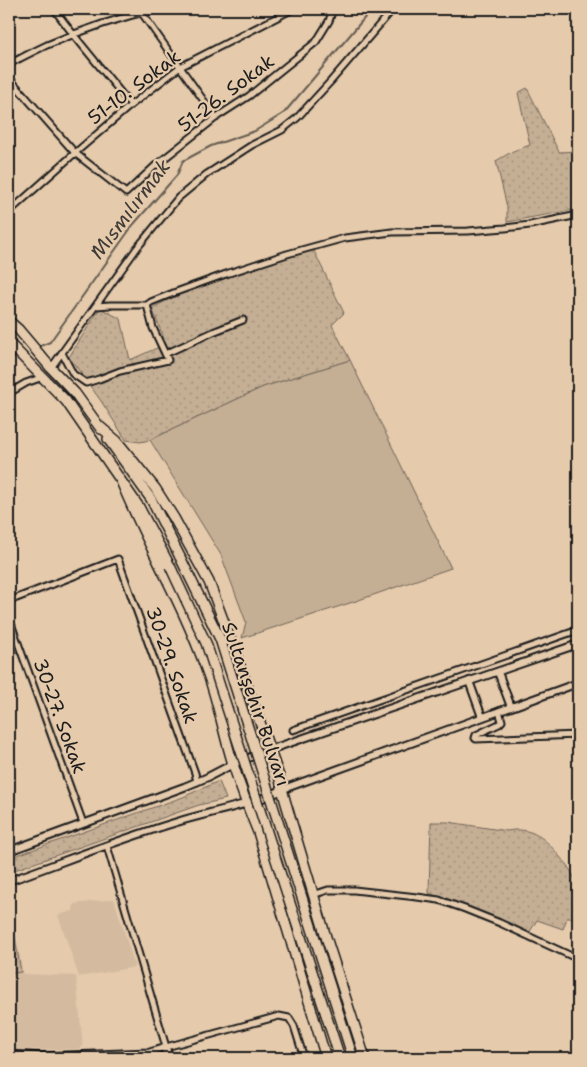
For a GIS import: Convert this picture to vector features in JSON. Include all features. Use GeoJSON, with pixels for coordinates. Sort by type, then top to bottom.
{"type":"FeatureCollection","features":[{"type":"Feature","properties":{"kind":"highway","name":"Sultanşehir Bulvarı"},"geometry":{"type":"LineString","coordinates":[[9,321],[75,393],[151,499],[220,639],[353,1058]]}},
{"type":"Feature","properties":{"kind":"highway","name":"Sultanşehir Bulvarı"},"geometry":{"type":"LineString","coordinates":[[9,343],[66,401],[138,507],[170,566],[206,643],[340,1058]]}},
{"type":"Feature","properties":{"kind":"highway"},"geometry":{"type":"LineString","coordinates":[[98,425],[116,441],[155,488],[174,518],[209,582],[234,646],[279,776],[365,1058]]}},
{"type":"Feature","properties":{"kind":"highway"},"geometry":{"type":"LineString","coordinates":[[121,482],[133,512],[163,571],[207,670],[233,764],[246,804],[258,832],[326,1058]]}},
{"type":"Feature","properties":{"kind":"street"},"geometry":{"type":"LineString","coordinates":[[54,9],[131,105]]}},
{"type":"Feature","properties":{"kind":"street"},"geometry":{"type":"LineString","coordinates":[[9,64],[73,34],[140,10],[156,9]]}},
{"type":"Feature","properties":{"kind":"street","name":"51-10. Sokak"},"geometry":{"type":"LineString","coordinates":[[9,212],[75,152],[131,105],[180,68],[293,9]]}},
{"type":"Feature","properties":{"kind":"street","name":"51-26. Sokak"},"geometry":{"type":"LineString","coordinates":[[75,152],[126,193],[156,164],[216,118],[249,96],[316,42],[329,21],[333,9]]}},
{"type":"Feature","properties":{"kind":"street"},"geometry":{"type":"LineString","coordinates":[[51,368],[136,248],[178,198],[207,174],[252,145],[282,130],[297,118],[332,82],[393,9]]}},
{"type":"Feature","properties":{"kind":"street"},"geometry":{"type":"LineString","coordinates":[[140,10],[216,118]]}},
{"type":"Feature","properties":{"kind":"street"},"geometry":{"type":"LineString","coordinates":[[9,78],[75,152]]}},
{"type":"Feature","properties":{"kind":"street"},"geometry":{"type":"LineString","coordinates":[[96,306],[147,305],[176,292],[235,271],[346,238],[392,232],[468,231],[505,228],[578,215]]}},
{"type":"Feature","properties":{"kind":"street"},"geometry":{"type":"LineString","coordinates":[[62,353],[73,374],[86,383],[120,371],[168,360],[153,328],[147,305]]}},
{"type":"Feature","properties":{"kind":"street"},"geometry":{"type":"LineString","coordinates":[[165,354],[243,320]]}},
{"type":"Feature","properties":{"kind":"street"},"geometry":{"type":"LineString","coordinates":[[9,393],[43,377]]}},
{"type":"Feature","properties":{"kind":"street","name":"30-29. Sokak"},"geometry":{"type":"LineString","coordinates":[[9,601],[118,559],[196,782]]}},
{"type":"Feature","properties":{"kind":"street","name":"30-27. Sokak"},"geometry":{"type":"LineString","coordinates":[[9,618],[83,824]]}},
{"type":"Feature","properties":{"kind":"street"},"geometry":{"type":"LineString","coordinates":[[294,730],[578,630]]}},
{"type":"Feature","properties":{"kind":"street"},"geometry":{"type":"LineString","coordinates":[[9,851],[196,782],[233,764],[269,750],[578,644]]}},
{"type":"Feature","properties":{"kind":"street"},"geometry":{"type":"LineString","coordinates":[[482,664],[485,676]]}},
{"type":"Feature","properties":{"kind":"street"},"geometry":{"type":"LineString","coordinates":[[498,672],[511,707]]}},
{"type":"Feature","properties":{"kind":"street"},"geometry":{"type":"LineString","coordinates":[[469,682],[482,717]]}},
{"type":"Feature","properties":{"kind":"street"},"geometry":{"type":"LineString","coordinates":[[9,881],[176,822],[246,804],[578,683]]}},
{"type":"Feature","properties":{"kind":"street"},"geometry":{"type":"LineString","coordinates":[[499,711],[502,721],[476,735],[476,739],[578,735]]}},
{"type":"Feature","properties":{"kind":"street"},"geometry":{"type":"LineString","coordinates":[[107,846],[170,1058]]}},
{"type":"Feature","properties":{"kind":"street"},"geometry":{"type":"LineString","coordinates":[[314,895],[328,890],[354,890],[439,900],[465,909],[578,958]]}},
{"type":"Feature","properties":{"kind":"street"},"geometry":{"type":"LineString","coordinates":[[9,1054],[43,1056],[150,1052],[279,1016],[289,1018],[294,1026],[304,1058]]}},
{"type":"Feature","properties":{"kind":"street"},"geometry":{"type":"LineString","coordinates":[[164,1058],[166,1047]]}},
{"type":"Feature","properties":{"kind":"street"},"geometry":{"type":"LineString","coordinates":[[36,1058],[43,1056]]}},
{"type":"Feature","properties":{"kind":"shaded area"},"geometry":{"type":"Polygon","coordinates":[[[527,88],[559,152],[578,151],[578,209],[507,222],[507,207],[496,161],[513,151],[530,145],[518,93],[527,88]]]}},
{"type":"Feature","properties":{"kind":"shaded area"},"geometry":{"type":"Polygon","coordinates":[[[313,249],[344,313],[332,325],[350,360],[263,387],[150,440],[140,442],[126,440],[69,357],[100,308],[121,319],[130,360],[166,344],[152,308],[186,291],[313,249]]]}},
{"type":"Feature","properties":{"kind":"shaded area"},"geometry":{"type":"Polygon","coordinates":[[[350,360],[451,568],[242,638],[246,622],[221,555],[150,440],[263,387],[350,360]]]}},
{"type":"Feature","properties":{"kind":"shaded area"},"geometry":{"type":"Polygon","coordinates":[[[219,781],[226,799],[199,805],[9,872],[9,858],[183,797],[219,781]]]}},
{"type":"Feature","properties":{"kind":"shaded area"},"geometry":{"type":"Polygon","coordinates":[[[431,822],[448,822],[507,831],[524,830],[538,835],[555,851],[574,876],[578,890],[578,914],[574,918],[567,918],[563,929],[537,920],[529,933],[429,893],[431,822]]]}},
{"type":"Feature","properties":{"kind":"shaded area"},"geometry":{"type":"Polygon","coordinates":[[[114,899],[135,967],[79,977],[58,915],[73,911],[74,904],[114,899]]]}},
{"type":"Feature","properties":{"kind":"shaded area"},"geometry":{"type":"Polygon","coordinates":[[[14,925],[23,974],[76,976],[83,1046],[80,1049],[9,1051],[9,926],[14,925]]]}},
{"type":"Feature","properties":{"kind":"shaded area"},"geometry":{"type":"Polygon","coordinates":[[[13,927],[21,972],[9,974],[9,928],[13,927]]]}},
{"type":"Feature","properties":{"kind":"waterway","name":"Mısmılırmak"},"geometry":{"type":"LineString","coordinates":[[38,347],[50,342],[133,225],[177,175],[183,161],[211,146],[255,131],[284,113],[372,9]]}},
{"type":"Feature","properties":{"kind":"waterway","name":"Mısmılırmak"},"geometry":{"type":"LineString","coordinates":[[9,360],[18,356]]}}]}
